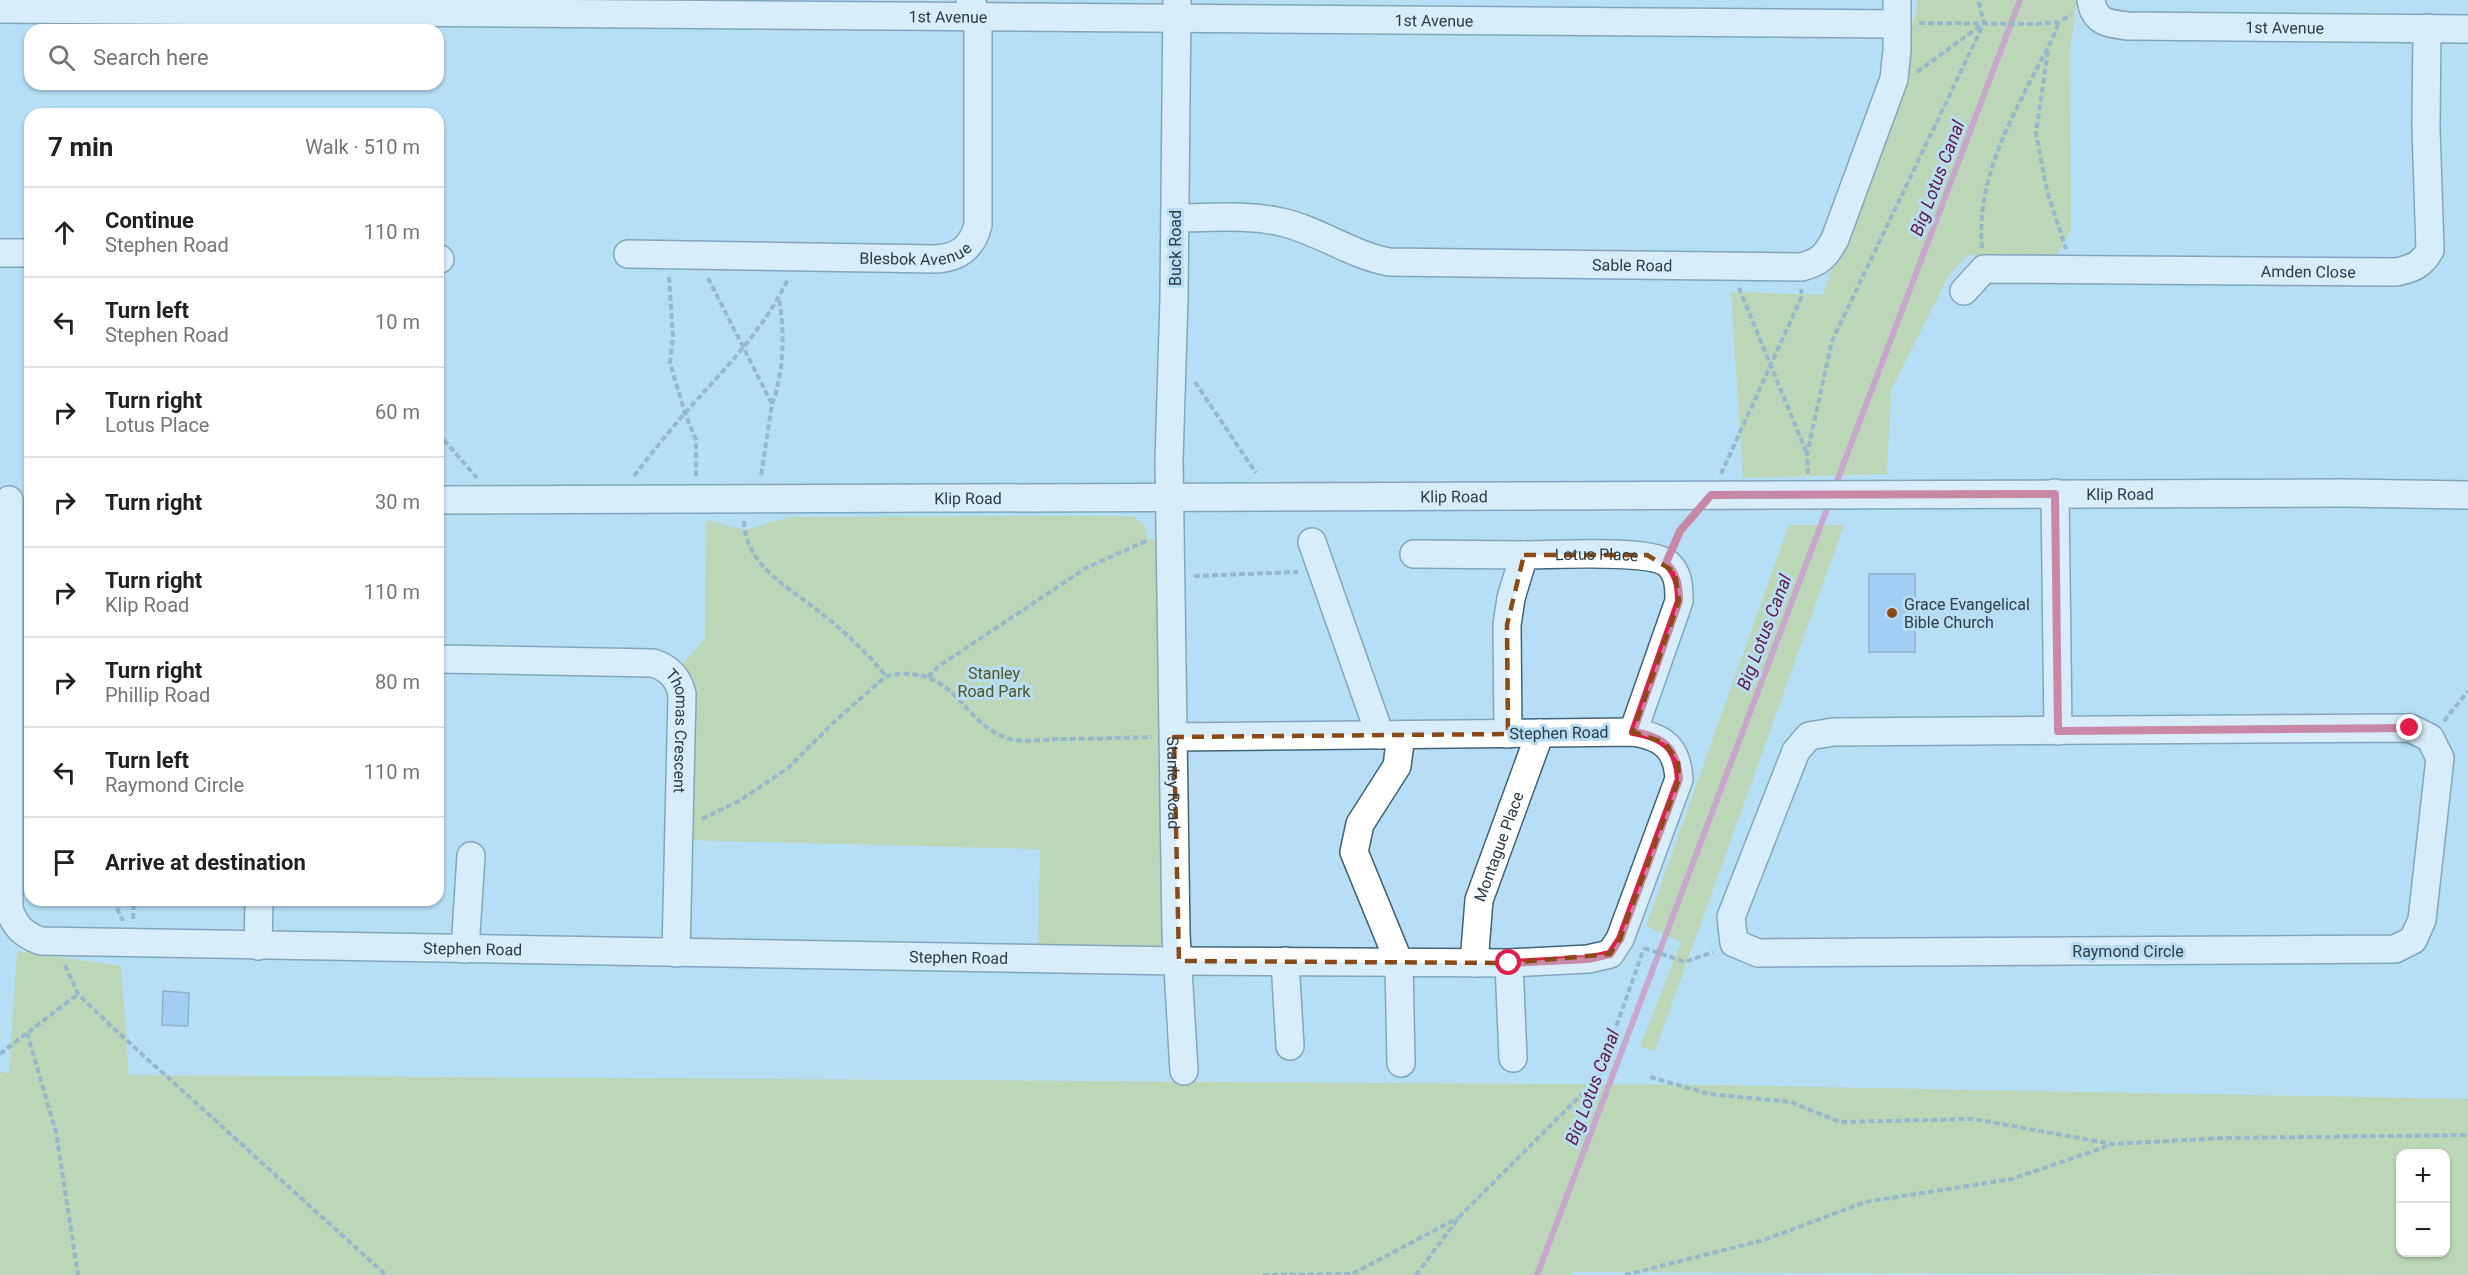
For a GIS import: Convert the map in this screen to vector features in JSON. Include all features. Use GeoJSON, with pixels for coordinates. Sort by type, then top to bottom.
{"type":"FeatureCollection","features":[{"type":"Feature","properties":{"kind":"street","name":"1st Avenue"},"geometry":{"type":"LineString","coordinates":[[0,9],[297,5],[1177,8],[1903,16]]}},
{"type":"Feature","properties":{"kind":"street","name":"Blesbok Avenue"},"geometry":{"type":"LineString","coordinates":[[628,254],[946,259],[956,256],[971,243],[978,225],[973,8]]}},
{"type":"Feature","properties":{"kind":"street","name":"Buck Road"},"geometry":{"type":"LineString","coordinates":[[1169,496],[1177,8]]}},
{"type":"Feature","properties":{"kind":"street","name":"1st Avenue"},"geometry":{"type":"LineString","coordinates":[[2089,11],[2128,26],[2468,29]]}},
{"type":"Feature","properties":{"kind":"street","name":"Sable Road"},"geometry":{"type":"LineString","coordinates":[[1175,218],[1259,218],[1282,222],[1365,256],[1389,262],[1731,267],[1801,267],[1816,264],[1826,255],[1835,239],[1890,93],[1897,64],[1903,16]]}},
{"type":"Feature","properties":{"kind":"street","name":"Amden Close"},"geometry":{"type":"LineString","coordinates":[[1984,269],[2396,272],[2412,269],[2425,259],[2430,250],[2426,128],[2427,28]]}},
{"type":"Feature","properties":{"kind":"street"},"geometry":{"type":"LineString","coordinates":[[0,253],[24,254]]}},
{"type":"Feature","properties":{"kind":"street"},"geometry":{"type":"LineString","coordinates":[[1964,291],[1984,269]]}},
{"type":"Feature","properties":{"kind":"street","name":"Klip Road"},"geometry":{"type":"LineString","coordinates":[[444,500],[1850,494],[2468,495]]}},
{"type":"Feature","properties":{"kind":"street"},"geometry":{"type":"LineString","coordinates":[[2055,494],[2058,731]]}},
{"type":"Feature","properties":{"kind":"street","name":"Stanley Road"},"geometry":{"type":"LineString","coordinates":[[1169,496],[1166,737],[1184,1071]]}},
{"type":"Feature","properties":{"kind":"street","name":"Stephen Road"},"geometry":{"type":"LineString","coordinates":[[13,500],[9,909],[13,921],[30,938],[54,943],[1179,961],[1509,963],[1588,959],[1610,954],[1620,939],[1679,779],[1678,761],[1665,743],[1646,734],[1633,732],[1166,737]]}},
{"type":"Feature","properties":{"kind":"street"},"geometry":{"type":"LineString","coordinates":[[1312,542],[1390,735],[1397,766],[1360,824],[1354,852],[1399,962],[1401,1063]]}},
{"type":"Feature","properties":{"kind":"street","name":"Lotus Place"},"geometry":{"type":"LineString","coordinates":[[1414,554],[1647,555],[1666,563]]}},
{"type":"Feature","properties":{"kind":"street"},"geometry":{"type":"LineString","coordinates":[[1508,734],[1507,625],[1511,598],[1524,555]]}},
{"type":"Feature","properties":{"kind":"street"},"geometry":{"type":"LineString","coordinates":[[1633,732],[1679,601],[1677,579],[1666,563]]}},
{"type":"Feature","properties":{"kind":"street","name":"Thomas Crescent"},"geometry":{"type":"LineString","coordinates":[[444,659],[653,663],[670,670],[676,677],[682,694],[676,953]]}},
{"type":"Feature","properties":{"kind":"street","name":"Raymond Circle"},"geometry":{"type":"LineString","coordinates":[[2410,728],[2430,738],[2440,758],[2422,920],[2414,940],[2395,949],[1758,953],[1734,943],[1731,917],[1796,751],[1809,736],[1833,732],[2058,731],[2410,728]]}},
{"type":"Feature","properties":{"kind":"street","name":"Montague Place"},"geometry":{"type":"LineString","coordinates":[[1474,963],[1479,900],[1540,733]]}},
{"type":"Feature","properties":{"kind":"street"},"geometry":{"type":"LineString","coordinates":[[465,949],[471,856]]}},
{"type":"Feature","properties":{"kind":"street"},"geometry":{"type":"LineString","coordinates":[[258,946],[259,906]]}},
{"type":"Feature","properties":{"kind":"street"},"geometry":{"type":"LineString","coordinates":[[1285,961],[1290,1046]]}},
{"type":"Feature","properties":{"kind":"street"},"geometry":{"type":"LineString","coordinates":[[1509,963],[1513,1058]]}},
{"type":"Feature","properties":{"kind":"path"},"geometry":{"type":"LineString","coordinates":[[1809,495],[1807,454],[1832,341],[1984,23],[1978,0]]}},
{"type":"Feature","properties":{"kind":"path"},"geometry":{"type":"LineString","coordinates":[[1903,16],[1984,23],[2037,24],[2059,22],[2089,11]]}},
{"type":"Feature","properties":{"kind":"path"},"geometry":{"type":"LineString","coordinates":[[1984,269],[1979,226],[1985,188],[2009,122],[2059,22]]}},
{"type":"Feature","properties":{"kind":"path"},"geometry":{"type":"LineString","coordinates":[[1890,93],[1984,23]]}},
{"type":"Feature","properties":{"kind":"path"},"geometry":{"type":"LineString","coordinates":[[2048,47],[2036,133],[2047,191],[2071,270]]}},
{"type":"Feature","properties":{"kind":"path"},"geometry":{"type":"LineString","coordinates":[[669,255],[673,337],[670,363],[696,440],[695,499]]}},
{"type":"Feature","properties":{"kind":"path"},"geometry":{"type":"LineString","coordinates":[[697,255],[771,404]]}},
{"type":"Feature","properties":{"kind":"path"},"geometry":{"type":"LineString","coordinates":[[614,500],[685,413],[743,350],[779,298],[799,257]]}},
{"type":"Feature","properties":{"kind":"path"},"geometry":{"type":"LineString","coordinates":[[1731,267],[1807,454]]}},
{"type":"Feature","properties":{"kind":"path"},"geometry":{"type":"LineString","coordinates":[[1666,563],[1680,531],[1711,495],[1771,366],[1802,296],[1801,267]]}},
{"type":"Feature","properties":{"kind":"path"},"geometry":{"type":"LineString","coordinates":[[757,499],[771,404],[779,384],[782,317],[779,298]]}},
{"type":"Feature","properties":{"kind":"path"},"geometry":{"type":"LineString","coordinates":[[1171,364],[1190,374],[1252,468],[1275,496]]}},
{"type":"Feature","properties":{"kind":"path"},"geometry":{"type":"LineString","coordinates":[[744,528],[752,550],[763,566],[861,648],[886,676]]}},
{"type":"Feature","properties":{"kind":"path"},"geometry":{"type":"LineString","coordinates":[[928,677],[939,666],[1086,568],[1155,538]]}},
{"type":"Feature","properties":{"kind":"path"},"geometry":{"type":"LineString","coordinates":[[1169,576],[1257,575],[1322,570]]}},
{"type":"Feature","properties":{"kind":"path"},"geometry":{"type":"LineString","coordinates":[[701,820],[739,801],[788,768],[833,723],[886,676],[910,672],[928,677],[965,703],[989,729],[1015,740],[1166,737]]}},
{"type":"Feature","properties":{"kind":"path"},"geometry":{"type":"LineString","coordinates":[[2430,738],[2468,691]]}},
{"type":"Feature","properties":{"kind":"path"},"geometry":{"type":"LineString","coordinates":[[54,943],[78,994],[219,1126],[386,1275]]}},
{"type":"Feature","properties":{"kind":"path"},"geometry":{"type":"LineString","coordinates":[[1416,1275],[1460,1216],[1598,1078],[1644,948],[1685,962],[1714,951]]}},
{"type":"Feature","properties":{"kind":"path"},"geometry":{"type":"LineString","coordinates":[[0,1054],[78,994]]}},
{"type":"Feature","properties":{"kind":"path"},"geometry":{"type":"LineString","coordinates":[[27,1033],[56,1132],[78,1275]]}},
{"type":"Feature","properties":{"kind":"path"},"geometry":{"type":"LineString","coordinates":[[1650,1077],[1709,1094],[1791,1102],[1840,1122],[1974,1119],[2112,1144],[2224,1138],[2468,1135]]}},
{"type":"Feature","properties":{"kind":"path"},"geometry":{"type":"LineString","coordinates":[[1625,1275],[1764,1240],[1865,1202],[2012,1179],[2112,1144]]}},
{"type":"Feature","properties":{"kind":"path"},"geometry":{"type":"LineString","coordinates":[[1263,1275],[1352,1274],[1460,1216]]}},
{"type":"Feature","properties":{"kind":"highlighted area"},"geometry":{"type":"Polygon","coordinates":[[[1524,555],[1647,555],[1675,572],[1679,601],[1633,732],[1665,743],[1678,761],[1679,779],[1620,939],[1610,954],[1509,963],[1179,961],[1174,737],[1508,734],[1507,625],[1524,555]]]}},
{"type":"Feature","properties":{"kind":"green space"},"geometry":{"type":"Polygon","coordinates":[[[1917,0],[2077,0],[2070,50],[2071,230],[2055,258],[1968,255],[1949,275],[1891,390],[1887,474],[1743,478],[1731,292],[1823,295],[1917,9],[1917,0]]]}},
{"type":"Feature","properties":{"kind":"green space","name":"Stanley Road Park"},"geometry":{"type":"Polygon","coordinates":[[[1133,516],[1145,526],[1148,539],[1157,540],[1168,926],[1165,939],[1157,948],[1038,949],[1040,849],[686,840],[680,667],[705,639],[706,520],[744,530],[790,517],[1133,516]]]}},
{"type":"Feature","properties":{"kind":"green space"},"geometry":{"type":"Polygon","coordinates":[[[1789,525],[1844,525],[1655,1051],[1640,1047],[1681,942],[1646,926],[1789,525]]]}},
{"type":"Feature","properties":{"kind":"green space"},"geometry":{"type":"Polygon","coordinates":[[[17,951],[121,966],[129,1075],[1716,1085],[2468,1099],[2468,1275],[1573,1272],[1571,1275],[0,1275],[0,1071],[9,1074],[17,951]]]}},
{"type":"Feature","properties":{"kind":"building","name":"Grace Evangelical Bible Church"},"geometry":{"type":"Polygon","coordinates":[[[1869,574],[1915,574],[1915,652],[1869,652],[1869,574]]]}},
{"type":"Feature","properties":{"kind":"building"},"geometry":{"type":"Polygon","coordinates":[[[163,991],[189,993],[188,1026],[162,1025],[163,991]]]}},
{"type":"Feature","properties":{"kind":"waterway","name":"Big Lotus Canal"},"geometry":{"type":"LineString","coordinates":[[1834,489],[2020,0]]}},
{"type":"Feature","properties":{"kind":"waterway","name":"Big Lotus Canal"},"geometry":{"type":"LineString","coordinates":[[1537,1275],[1830,501]]}},
{"type":"Feature","properties":{"kind":"place","name":"Grace Evangelical Bible Church"},"geometry":{"type":"Point","coordinates":[1892,613]}},
{"type":"Feature","properties":{"kind":"route"},"geometry":{"type":"LineString","coordinates":[[1509,963],[1588,959],[1610,954],[1620,939],[1679,779],[1678,761],[1665,743],[1646,734],[1633,732],[1679,601],[1679,585],[1675,572],[1666,563],[1680,531],[1711,495],[2055,494],[2058,731],[2410,728]]}}]}
